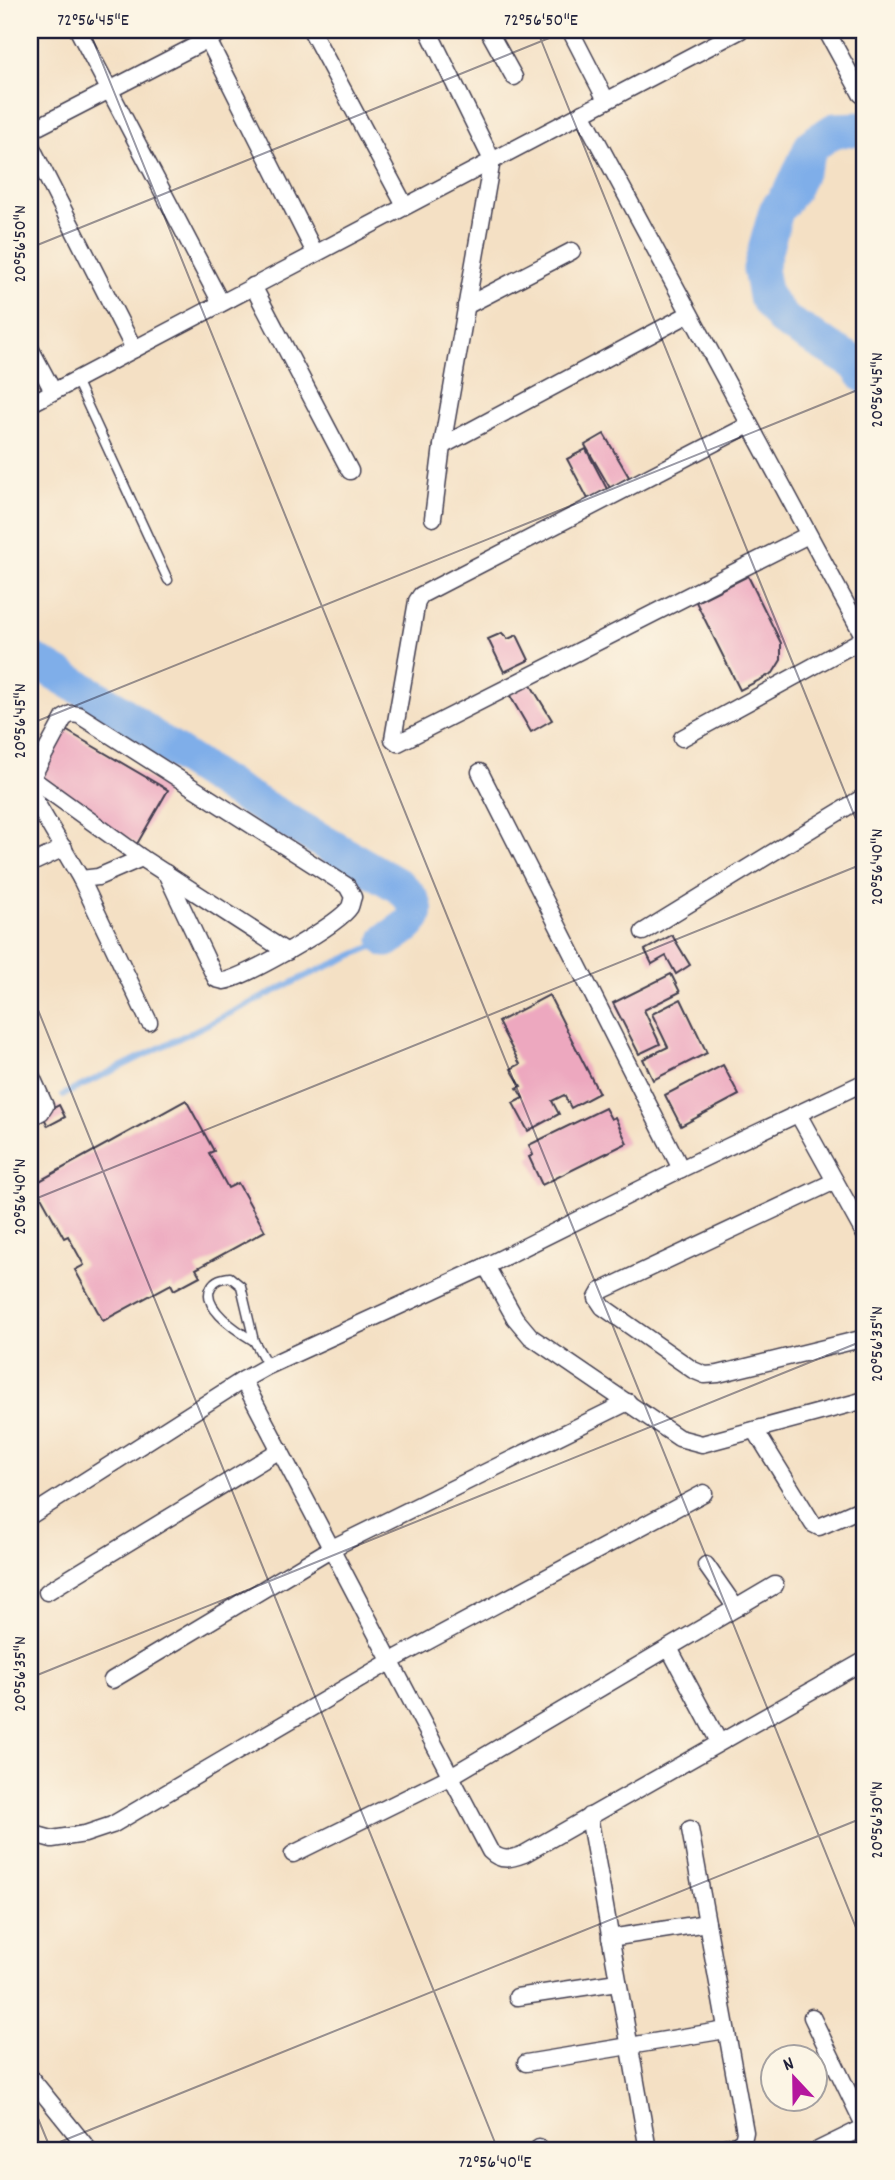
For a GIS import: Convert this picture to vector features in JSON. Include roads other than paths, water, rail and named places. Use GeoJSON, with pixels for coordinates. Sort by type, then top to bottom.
{"type":"FeatureCollection","features":[{"type":"Feature","properties":{"kind":"street"},"geometry":{"type":"LineString","coordinates":[[78,30],[221,303]]}},
{"type":"Feature","properties":{"kind":"street"},"geometry":{"type":"LineString","coordinates":[[30,131],[205,35],[226,30]]}},
{"type":"Feature","properties":{"kind":"street"},"geometry":{"type":"LineString","coordinates":[[311,30],[405,206]]}},
{"type":"Feature","properties":{"kind":"street"},"geometry":{"type":"LineString","coordinates":[[428,30],[492,160],[442,446],[433,518]]}},
{"type":"Feature","properties":{"kind":"street"},"geometry":{"type":"LineString","coordinates":[[488,30],[514,77]]}},
{"type":"Feature","properties":{"kind":"street"},"geometry":{"type":"LineString","coordinates":[[570,30],[606,100]]}},
{"type":"Feature","properties":{"kind":"street"},"geometry":{"type":"LineString","coordinates":[[30,404],[741,30]]}},
{"type":"Feature","properties":{"kind":"street"},"geometry":{"type":"LineString","coordinates":[[826,30],[865,97]]}},
{"type":"Feature","properties":{"kind":"street"},"geometry":{"type":"LineString","coordinates":[[205,35],[315,253]]}},
{"type":"Feature","properties":{"kind":"street"},"geometry":{"type":"LineString","coordinates":[[582,113],[808,535],[859,612],[865,639],[682,738]]}},
{"type":"Feature","properties":{"kind":"street"},"geometry":{"type":"LineString","coordinates":[[30,144],[134,349]]}},
{"type":"Feature","properties":{"kind":"street"},"geometry":{"type":"LineString","coordinates":[[466,306],[572,251]]}},
{"type":"Feature","properties":{"kind":"street"},"geometry":{"type":"LineString","coordinates":[[253,286],[350,471]]}},
{"type":"Feature","properties":{"kind":"street"},"geometry":{"type":"LineString","coordinates":[[442,446],[689,314]]}},
{"type":"Feature","properties":{"kind":"street"},"geometry":{"type":"LineString","coordinates":[[30,348],[53,391]]}},
{"type":"Feature","properties":{"kind":"street"},"geometry":{"type":"LineString","coordinates":[[749,425],[421,595],[417,601],[392,734],[394,740],[398,743],[808,535]]}},
{"type":"Feature","properties":{"kind":"street"},"geometry":{"type":"LineString","coordinates":[[166,873],[216,979],[230,979],[287,953],[343,915],[353,897],[347,886],[88,718],[71,714],[64,718],[30,780],[142,858],[166,873],[287,953]]}},
{"type":"Feature","properties":{"kind":"street"},"geometry":{"type":"LineString","coordinates":[[480,772],[681,1169]]}},
{"type":"Feature","properties":{"kind":"street"},"geometry":{"type":"LineString","coordinates":[[30,792],[81,879],[149,1022]]}},
{"type":"Feature","properties":{"kind":"street"},"geometry":{"type":"LineString","coordinates":[[643,932],[865,796]]}},
{"type":"Feature","properties":{"kind":"street"},"geometry":{"type":"LineString","coordinates":[[30,864],[64,848]]}},
{"type":"Feature","properties":{"kind":"street"},"geometry":{"type":"LineString","coordinates":[[81,879],[98,877],[142,858]]}},
{"type":"Feature","properties":{"kind":"street"},"geometry":{"type":"LineString","coordinates":[[30,1073],[35,1095],[44,1110],[30,1118]]}},
{"type":"Feature","properties":{"kind":"street"},"geometry":{"type":"LineString","coordinates":[[30,1516],[268,1366],[486,1266],[865,1082]]}},
{"type":"Feature","properties":{"kind":"street"},"geometry":{"type":"LineString","coordinates":[[798,1114],[865,1235]]}},
{"type":"Feature","properties":{"kind":"street"},"geometry":{"type":"LineString","coordinates":[[835,1181],[600,1291],[597,1298],[603,1307],[693,1370],[705,1375],[865,1338]]}},
{"type":"Feature","properties":{"kind":"street"},"geometry":{"type":"LineString","coordinates":[[486,1266],[515,1318],[531,1337],[679,1438],[691,1443],[702,1444],[865,1400]]}},
{"type":"Feature","properties":{"kind":"street"},"geometry":{"type":"LineString","coordinates":[[243,1380],[451,1776],[497,1858],[510,1860],[524,1854],[862,1662]]}},
{"type":"Feature","properties":{"kind":"street"},"geometry":{"type":"LineString","coordinates":[[112,1680],[331,1548],[628,1402]]}},
{"type":"Feature","properties":{"kind":"street"},"geometry":{"type":"LineString","coordinates":[[755,1430],[813,1524],[819,1527],[865,1507]]}},
{"type":"Feature","properties":{"kind":"street"},"geometry":{"type":"LineString","coordinates":[[47,1592],[280,1450]]}},
{"type":"Feature","properties":{"kind":"street"},"geometry":{"type":"LineString","coordinates":[[30,1833],[51,1839],[85,1834],[112,1825],[391,1661],[704,1493]]}},
{"type":"Feature","properties":{"kind":"street"},"geometry":{"type":"LineString","coordinates":[[706,1565],[736,1608]]}},
{"type":"Feature","properties":{"kind":"street"},"geometry":{"type":"LineString","coordinates":[[293,1854],[451,1776],[775,1585]]}},
{"type":"Feature","properties":{"kind":"street"},"geometry":{"type":"LineString","coordinates":[[669,1648],[719,1742]]}},
{"type":"Feature","properties":{"kind":"street"},"geometry":{"type":"LineString","coordinates":[[589,1816],[648,2150]]}},
{"type":"Feature","properties":{"kind":"street"},"geometry":{"type":"LineString","coordinates":[[690,1829],[745,2132],[743,2141],[736,2145],[709,2150]]}},
{"type":"Feature","properties":{"kind":"street"},"geometry":{"type":"LineString","coordinates":[[610,1938],[706,1923]]}},
{"type":"Feature","properties":{"kind":"street"},"geometry":{"type":"LineString","coordinates":[[517,1997],[617,1982]]}},
{"type":"Feature","properties":{"kind":"street"},"geometry":{"type":"LineString","coordinates":[[812,2017],[865,2127],[818,2150]]}},
{"type":"Feature","properties":{"kind":"street"},"geometry":{"type":"LineString","coordinates":[[526,2063],[726,2030]]}},
{"type":"Feature","properties":{"kind":"street"},"geometry":{"type":"LineString","coordinates":[[30,2077],[89,2150]]}},
{"type":"Feature","properties":{"kind":"lane"},"geometry":{"type":"LineString","coordinates":[[76,380],[168,580]]}},
{"type":"Feature","properties":{"kind":"lane"},"geometry":{"type":"LineString","coordinates":[[254,1341],[240,1333],[210,1304],[208,1291],[213,1283],[221,1278],[230,1278],[241,1286],[254,1341],[268,1366]]}},
{"type":"Feature","properties":{"kind":"waterway"},"geometry":{"type":"LineString","coordinates":[[865,129],[835,130],[812,145],[793,188],[776,211],[760,269],[765,296],[783,320],[855,363],[865,376]]}},
{"type":"Feature","properties":{"kind":"waterway"},"geometry":{"type":"LineString","coordinates":[[30,658],[115,708],[157,740],[234,790],[399,886],[414,903],[416,910],[410,923],[387,940]]}},
{"type":"Feature","properties":{"kind":"waterway"},"geometry":{"type":"LineString","coordinates":[[63,1095],[308,975],[387,940]]}}]}
